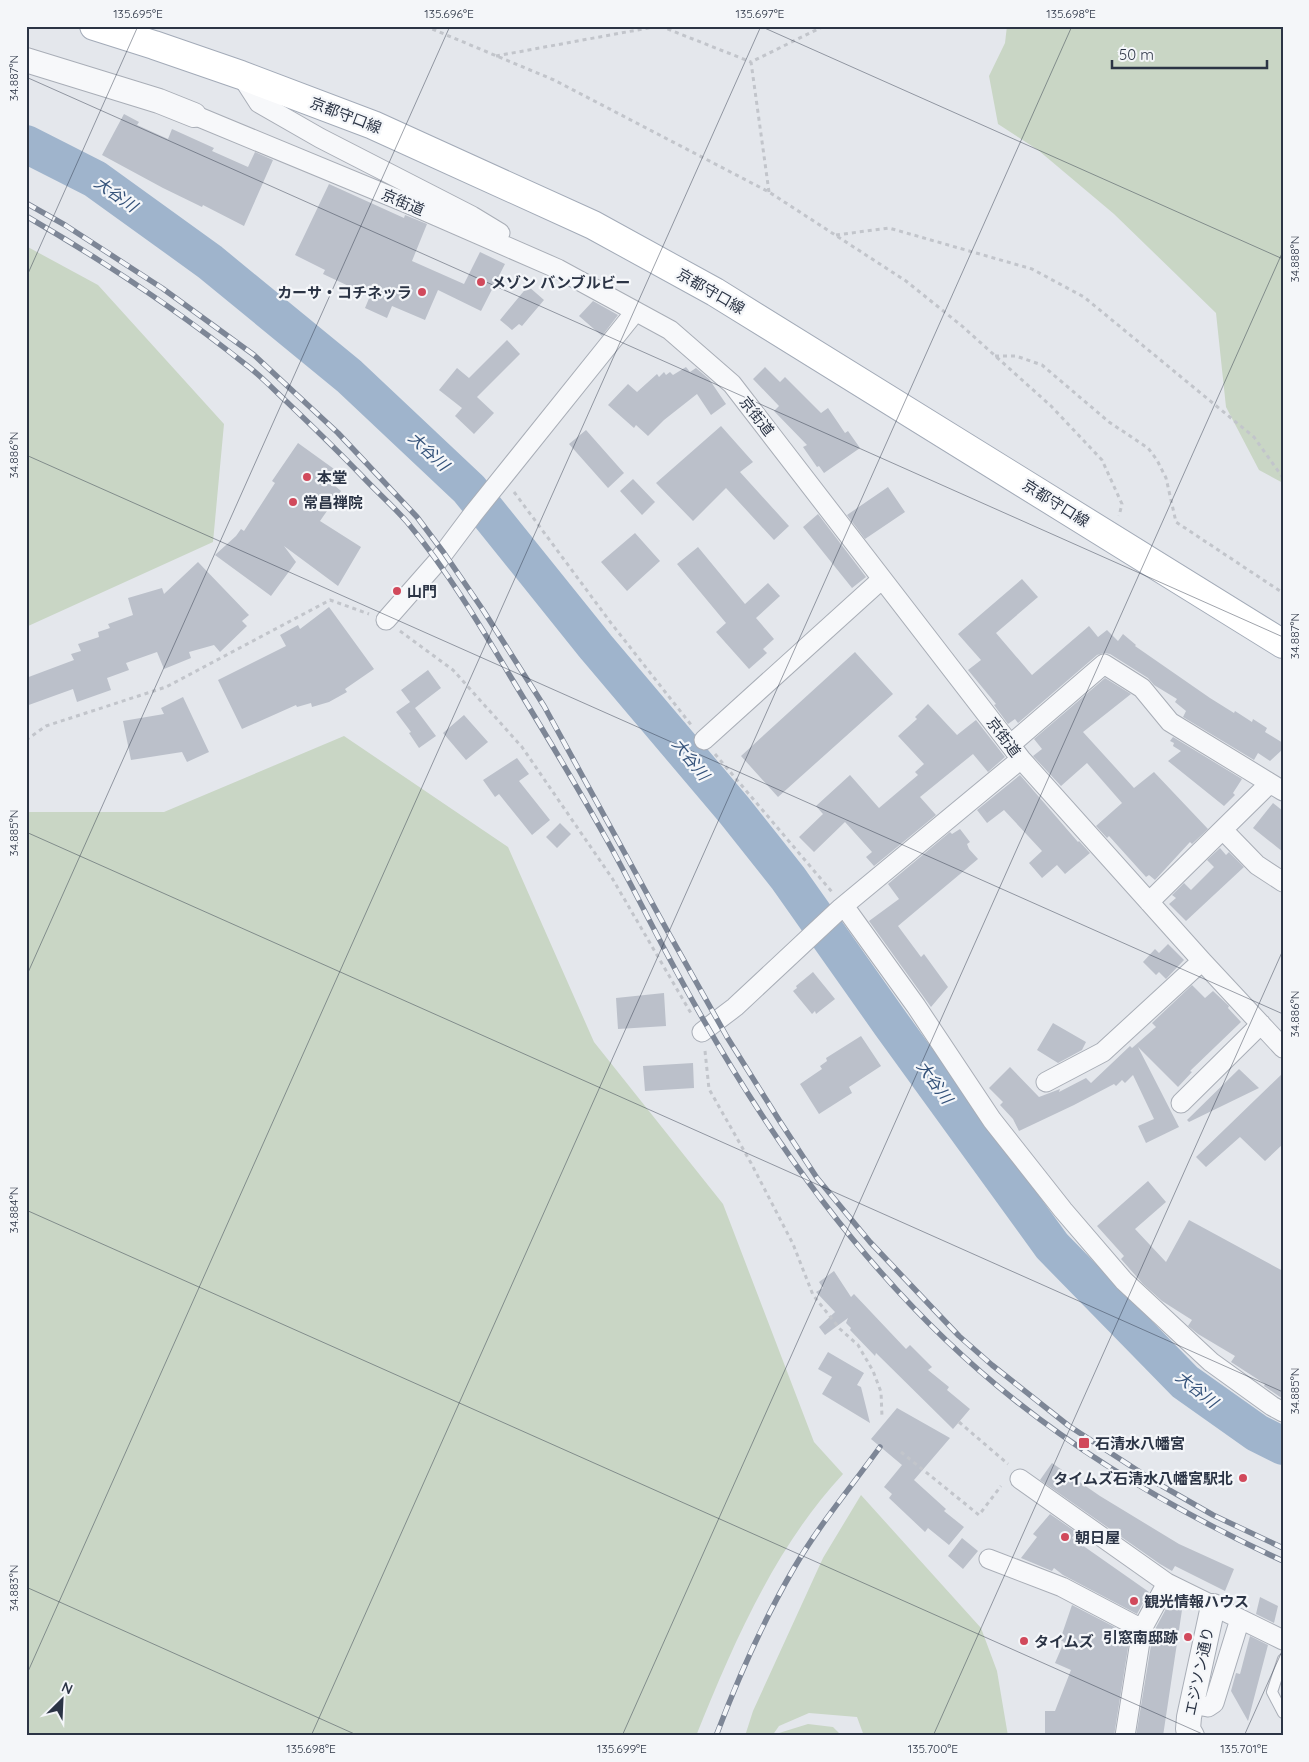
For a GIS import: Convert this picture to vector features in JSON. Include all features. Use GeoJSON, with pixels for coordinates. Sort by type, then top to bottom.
{"type":"FeatureCollection","features":[{"type":"Feature","properties":{"kind":"main road","name":"京都守口線"},"geometry":{"type":"LineString","coordinates":[[94,26],[241,75],[373,125],[593,225],[715,292],[1283,644]]}},
{"type":"Feature","properties":{"kind":"street","name":"京街道"},"geometry":{"type":"LineString","coordinates":[[26,60],[159,101],[409,204],[558,269],[670,330],[732,384],[1016,752],[1202,961],[1274,1032]]}},
{"type":"Feature","properties":{"kind":"street"},"geometry":{"type":"LineString","coordinates":[[241,75],[259,103],[320,138],[472,216],[558,269]]}},
{"type":"Feature","properties":{"kind":"street"},"geometry":{"type":"LineString","coordinates":[[386,620],[437,562],[473,514],[636,312]]}},
{"type":"Feature","properties":{"kind":"street"},"geometry":{"type":"LineString","coordinates":[[704,740],[882,579]]}},
{"type":"Feature","properties":{"kind":"street"},"geometry":{"type":"LineString","coordinates":[[702,1032],[735,1007],[842,907],[1016,752],[1104,664],[1142,688],[1170,722],[1276,787],[1222,830],[1149,902]]}},
{"type":"Feature","properties":{"kind":"street"},"geometry":{"type":"LineString","coordinates":[[1222,830],[1257,865],[1283,882]]}},
{"type":"Feature","properties":{"kind":"street"},"geometry":{"type":"LineString","coordinates":[[842,907],[921,1013],[992,1120],[1063,1210],[1124,1281],[1211,1362],[1283,1412]]}},
{"type":"Feature","properties":{"kind":"street"},"geometry":{"type":"LineString","coordinates":[[1046,1082],[1103,1052],[1202,961]]}},
{"type":"Feature","properties":{"kind":"street"},"geometry":{"type":"LineString","coordinates":[[1181,1102],[1274,1032]]}},
{"type":"Feature","properties":{"kind":"street"},"geometry":{"type":"LineString","coordinates":[[1015,1477],[1167,1583],[1283,1640]]}},
{"type":"Feature","properties":{"kind":"street"},"geometry":{"type":"LineString","coordinates":[[989,1559],[1062,1587],[1142,1630]]}},
{"type":"Feature","properties":{"kind":"street"},"geometry":{"type":"LineString","coordinates":[[1125,1736],[1142,1630],[1167,1583]]}},
{"type":"Feature","properties":{"kind":"street","name":"エジソン通り"},"geometry":{"type":"LineString","coordinates":[[1192,1736],[1188,1729],[1192,1704],[1213,1606]]}},
{"type":"Feature","properties":{"kind":"street"},"geometry":{"type":"LineString","coordinates":[[1192,1704],[1208,1707],[1214,1704],[1240,1619]]}},
{"type":"Feature","properties":{"kind":"lane"},"geometry":{"type":"LineString","coordinates":[[1283,1659],[1272,1692],[1283,1713]]}},
{"type":"Feature","properties":{"kind":"path"},"geometry":{"type":"LineString","coordinates":[[425,26],[554,80],[769,192],[906,281],[962,326],[1050,406],[1102,460],[1122,504],[1113,539]]}},
{"type":"Feature","properties":{"kind":"path"},"geometry":{"type":"LineString","coordinates":[[495,56],[660,27],[751,62],[824,26]]}},
{"type":"Feature","properties":{"kind":"path"},"geometry":{"type":"LineString","coordinates":[[751,62],[769,192]]}},
{"type":"Feature","properties":{"kind":"path"},"geometry":{"type":"LineString","coordinates":[[835,235],[889,228],[1032,269],[1084,297],[1254,437],[1283,478]]}},
{"type":"Feature","properties":{"kind":"path"},"geometry":{"type":"LineString","coordinates":[[995,356],[1016,356],[1042,365],[1109,422],[1148,448],[1157,460],[1166,478],[1176,522],[1283,593]]}},
{"type":"Feature","properties":{"kind":"path"},"geometry":{"type":"LineString","coordinates":[[503,479],[610,623],[842,907]]}},
{"type":"Feature","properties":{"kind":"path"},"geometry":{"type":"LineString","coordinates":[[26,740],[46,726],[166,687],[330,600],[386,620],[454,670],[522,747],[612,878],[702,1032],[709,1089],[794,1244],[813,1295],[840,1329],[858,1345],[873,1371],[881,1392],[882,1416]]}},
{"type":"Feature","properties":{"kind":"path"},"geometry":{"type":"LineString","coordinates":[[901,1452],[980,1515],[1015,1477],[1010,1466],[960,1422]]}},
{"type":"Feature","properties":{"kind":"green space"},"geometry":{"type":"Polygon","coordinates":[[[1007,26],[1283,26],[1283,483],[1259,470],[1226,407],[1216,313],[1114,214],[1038,150],[998,124],[989,76],[1005,43],[1007,26]]]}},
{"type":"Feature","properties":{"kind":"green space"},"geometry":{"type":"Polygon","coordinates":[[[26,246],[98,285],[224,424],[213,542],[26,627],[26,246]]]}},
{"type":"Feature","properties":{"kind":"green space"},"geometry":{"type":"Polygon","coordinates":[[[344,736],[508,847],[594,1042],[723,1204],[814,1442],[843,1474],[819,1502],[776,1565],[741,1632],[696,1736],[26,1736],[26,812],[164,812],[344,736]]]}},
{"type":"Feature","properties":{"kind":"green space"},"geometry":{"type":"Polygon","coordinates":[[[861,1495],[981,1628],[997,1671],[1008,1736],[864,1736],[857,1717],[809,1713],[779,1726],[772,1736],[745,1736],[753,1711],[823,1558],[861,1495]]]}},
{"type":"Feature","properties":{"kind":"green space"},"geometry":{"type":"Polygon","coordinates":[[[808,1724],[833,1727],[842,1736],[777,1736],[779,1733],[808,1724]]]}},
{"type":"Feature","properties":{"kind":"building"},"geometry":{"type":"Polygon","coordinates":[[[124,114],[139,122],[137,125],[168,139],[172,129],[214,148],[212,151],[248,167],[255,152],[273,160],[244,226],[203,205],[202,207],[163,188],[102,155],[124,114]]]}},
{"type":"Feature","properties":{"kind":"building"},"geometry":{"type":"Polygon","coordinates":[[[329,184],[404,218],[405,215],[427,224],[412,261],[464,284],[480,252],[505,264],[481,311],[438,290],[425,320],[392,306],[387,318],[365,308],[370,296],[323,274],[325,270],[295,255],[329,184]]]}},
{"type":"Feature","properties":{"kind":"building"},"geometry":{"type":"Polygon","coordinates":[[[528,286],[544,300],[522,326],[519,324],[512,330],[500,320],[528,286]]]}},
{"type":"Feature","properties":{"kind":"building"},"geometry":{"type":"Polygon","coordinates":[[[593,301],[618,315],[602,336],[579,316],[593,301]]]}},
{"type":"Feature","properties":{"kind":"building"},"geometry":{"type":"Polygon","coordinates":[[[507,340],[520,354],[477,397],[494,413],[474,434],[455,416],[462,408],[439,390],[457,368],[469,378],[507,340]]]}},
{"type":"Feature","properties":{"kind":"building"},"geometry":{"type":"Polygon","coordinates":[[[686,367],[690,372],[696,368],[709,379],[726,404],[711,415],[697,394],[664,420],[648,436],[636,425],[634,428],[608,405],[628,384],[637,392],[657,374],[659,377],[664,372],[666,375],[670,372],[673,375],[686,367]]]}},
{"type":"Feature","properties":{"kind":"building"},"geometry":{"type":"Polygon","coordinates":[[[765,367],[780,382],[785,377],[821,413],[828,408],[845,433],[848,431],[860,448],[824,473],[819,466],[817,467],[803,447],[807,445],[774,411],[779,406],[753,379],[765,367]]]}},
{"type":"Feature","properties":{"kind":"building"},"geometry":{"type":"Polygon","coordinates":[[[721,426],[753,462],[740,472],[789,526],[774,540],[726,488],[693,521],[656,483],[721,426]]]}},
{"type":"Feature","properties":{"kind":"building"},"geometry":{"type":"Polygon","coordinates":[[[586,430],[624,473],[608,488],[569,444],[586,430]]]}},
{"type":"Feature","properties":{"kind":"building"},"geometry":{"type":"Polygon","coordinates":[[[298,443],[341,474],[334,485],[341,491],[320,521],[361,547],[338,586],[284,546],[296,562],[271,596],[215,555],[241,529],[244,531],[275,483],[272,481],[298,443]]]}},
{"type":"Feature","properties":{"kind":"building"},"geometry":{"type":"Polygon","coordinates":[[[633,479],[655,502],[642,515],[620,491],[633,479]]]}},
{"type":"Feature","properties":{"kind":"building"},"geometry":{"type":"Polygon","coordinates":[[[888,487],[905,512],[865,539],[847,515],[888,487]]]}},
{"type":"Feature","properties":{"kind":"building"},"geometry":{"type":"Polygon","coordinates":[[[818,514],[866,577],[852,588],[803,527],[818,514]]]}},
{"type":"Feature","properties":{"kind":"building"},"geometry":{"type":"Polygon","coordinates":[[[635,533],[660,561],[627,591],[601,562],[635,533]]]}},
{"type":"Feature","properties":{"kind":"building"},"geometry":{"type":"Polygon","coordinates":[[[698,547],[745,604],[768,583],[780,596],[756,618],[774,639],[763,649],[767,653],[749,669],[716,632],[726,623],[677,564],[698,547]]]}},
{"type":"Feature","properties":{"kind":"building"},"geometry":{"type":"Polygon","coordinates":[[[198,562],[249,615],[242,621],[247,626],[220,652],[214,645],[189,652],[191,658],[164,669],[157,652],[126,663],[129,670],[107,678],[111,690],[77,702],[73,689],[26,706],[26,678],[74,660],[71,654],[81,651],[78,644],[99,637],[98,632],[110,628],[108,624],[133,615],[128,598],[162,588],[164,594],[198,562]]]}},
{"type":"Feature","properties":{"kind":"building"},"geometry":{"type":"Polygon","coordinates":[[[1022,579],[1038,597],[996,633],[1032,675],[1089,626],[1098,637],[1107,630],[1118,641],[1123,634],[1135,646],[1210,698],[1234,713],[1235,711],[1252,722],[1253,719],[1267,728],[1265,732],[1283,743],[1283,749],[1270,761],[1258,753],[1254,760],[1183,717],[1186,711],[1175,702],[1177,699],[1110,654],[1104,653],[1097,655],[1018,723],[1015,719],[1008,724],[994,705],[996,704],[968,670],[981,660],[958,634],[1022,579]]]}},
{"type":"Feature","properties":{"kind":"building"},"geometry":{"type":"Polygon","coordinates":[[[329,607],[374,669],[345,689],[347,692],[329,702],[312,707],[311,703],[297,707],[296,705],[242,729],[218,680],[286,646],[280,635],[298,625],[300,629],[329,607]]]}},
{"type":"Feature","properties":{"kind":"building"},"geometry":{"type":"Polygon","coordinates":[[[855,652],[893,694],[778,797],[741,756],[855,652]]]}},
{"type":"Feature","properties":{"kind":"building"},"geometry":{"type":"Polygon","coordinates":[[[428,670],[441,688],[415,708],[436,736],[419,748],[409,733],[411,732],[396,712],[410,702],[401,690],[428,670]]]}},
{"type":"Feature","properties":{"kind":"building"},"geometry":{"type":"Polygon","coordinates":[[[1105,678],[1131,694],[1083,732],[1134,788],[1154,772],[1208,829],[1192,844],[1190,842],[1155,880],[1149,875],[1146,877],[1109,836],[1107,838],[1096,826],[1122,803],[1087,763],[1061,786],[1033,756],[1042,749],[1034,739],[1105,678]]]}},
{"type":"Feature","properties":{"kind":"building"},"geometry":{"type":"Polygon","coordinates":[[[183,697],[209,752],[187,762],[182,752],[131,760],[123,721],[164,714],[161,708],[183,697]]]}},
{"type":"Feature","properties":{"kind":"building"},"geometry":{"type":"Polygon","coordinates":[[[928,704],[957,735],[976,720],[1005,757],[988,772],[973,754],[920,797],[936,815],[874,866],[866,857],[872,852],[845,822],[814,852],[799,837],[823,814],[816,806],[850,775],[879,808],[918,775],[915,772],[924,764],[898,736],[917,719],[915,717],[928,704]]]}},
{"type":"Feature","properties":{"kind":"building"},"geometry":{"type":"Polygon","coordinates":[[[464,715],[488,742],[466,760],[443,733],[464,715]]]}},
{"type":"Feature","properties":{"kind":"building"},"geometry":{"type":"Polygon","coordinates":[[[1173,737],[1242,779],[1233,793],[1235,795],[1224,806],[1168,761],[1181,751],[1173,746],[1174,743],[1170,741],[1173,737]]]}},
{"type":"Feature","properties":{"kind":"building"},"geometry":{"type":"Polygon","coordinates":[[[517,758],[529,774],[519,781],[550,820],[532,835],[499,794],[495,797],[483,780],[517,758]]]}},
{"type":"Feature","properties":{"kind":"building"},"geometry":{"type":"Polygon","coordinates":[[[1020,775],[1078,842],[1090,853],[1065,874],[1057,865],[1042,878],[1029,863],[1042,851],[1004,810],[987,823],[977,810],[1020,775]]]}},
{"type":"Feature","properties":{"kind":"building"},"geometry":{"type":"Polygon","coordinates":[[[1273,803],[1283,811],[1283,852],[1253,828],[1273,803]]]}},
{"type":"Feature","properties":{"kind":"building"},"geometry":{"type":"Polygon","coordinates":[[[560,823],[571,834],[557,848],[546,837],[560,823]]]}},
{"type":"Feature","properties":{"kind":"building"},"geometry":{"type":"Polygon","coordinates":[[[960,829],[970,842],[967,844],[969,849],[978,859],[898,926],[921,957],[924,954],[948,987],[931,1007],[869,921],[899,899],[888,884],[950,832],[952,834],[960,829]]]}},
{"type":"Feature","properties":{"kind":"building"},"geometry":{"type":"Polygon","coordinates":[[[1220,848],[1226,855],[1229,852],[1244,867],[1186,921],[1169,904],[1176,898],[1172,895],[1184,883],[1191,890],[1214,867],[1207,860],[1220,848]]]}},
{"type":"Feature","properties":{"kind":"building"},"geometry":{"type":"Polygon","coordinates":[[[1168,944],[1184,960],[1166,979],[1159,972],[1156,975],[1143,962],[1155,949],[1159,953],[1168,944]]]}},
{"type":"Feature","properties":{"kind":"building"},"geometry":{"type":"Polygon","coordinates":[[[813,972],[835,999],[816,1014],[815,1011],[812,1014],[793,991],[797,988],[796,986],[813,972]]]}},
{"type":"Feature","properties":{"kind":"building"},"geometry":{"type":"Polygon","coordinates":[[[1192,985],[1205,998],[1213,991],[1229,1006],[1228,1008],[1241,1022],[1190,1071],[1192,1072],[1178,1087],[1138,1047],[1179,1127],[1146,1143],[1138,1126],[1154,1119],[1133,1075],[1125,1083],[1122,1080],[1116,1086],[1114,1084],[1019,1131],[1013,1119],[1000,1105],[1003,1102],[989,1088],[1010,1067],[1039,1097],[1060,1089],[1059,1092],[1086,1078],[1091,1083],[1130,1046],[1132,1048],[1156,1027],[1152,1023],[1192,985]]]}},
{"type":"Feature","properties":{"kind":"building"},"geometry":{"type":"Polygon","coordinates":[[[664,993],[666,1026],[618,1029],[616,998],[664,993]]]}},
{"type":"Feature","properties":{"kind":"building"},"geometry":{"type":"Polygon","coordinates":[[[1053,1023],[1086,1042],[1082,1050],[1058,1063],[1037,1050],[1053,1023]]]}},
{"type":"Feature","properties":{"kind":"building"},"geometry":{"type":"Polygon","coordinates":[[[861,1036],[881,1066],[849,1087],[852,1093],[819,1114],[800,1084],[822,1069],[820,1066],[827,1061],[826,1058],[861,1036]]]}},
{"type":"Feature","properties":{"kind":"building"},"geometry":{"type":"Polygon","coordinates":[[[693,1063],[694,1088],[645,1091],[643,1066],[693,1063]]]}},
{"type":"Feature","properties":{"kind":"building"},"geometry":{"type":"Polygon","coordinates":[[[1239,1069],[1259,1088],[1189,1122],[1187,1120],[1239,1069]]]}},
{"type":"Feature","properties":{"kind":"building"},"geometry":{"type":"Polygon","coordinates":[[[1283,1073],[1283,1144],[1265,1161],[1240,1137],[1206,1167],[1196,1157],[1283,1073]]]}},
{"type":"Feature","properties":{"kind":"building"},"geometry":{"type":"Polygon","coordinates":[[[1148,1181],[1166,1202],[1135,1229],[1166,1262],[1189,1220],[1283,1271],[1283,1399],[1264,1386],[1265,1384],[1231,1362],[1235,1356],[1188,1326],[1192,1320],[1162,1301],[1143,1284],[1121,1259],[1124,1256],[1097,1226],[1148,1181]]]}},
{"type":"Feature","properties":{"kind":"building"},"geometry":{"type":"Polygon","coordinates":[[[834,1271],[851,1297],[854,1294],[906,1349],[910,1345],[932,1367],[928,1370],[949,1387],[947,1390],[970,1409],[953,1429],[850,1330],[851,1328],[846,1323],[848,1318],[825,1335],[819,1327],[835,1312],[816,1292],[823,1288],[819,1282],[834,1271]]]}},
{"type":"Feature","properties":{"kind":"building"},"geometry":{"type":"Polygon","coordinates":[[[828,1352],[864,1373],[857,1385],[861,1387],[870,1423],[822,1394],[832,1377],[818,1369],[828,1352]]]}},
{"type":"Feature","properties":{"kind":"building"},"geometry":{"type":"Polygon","coordinates":[[[897,1408],[950,1438],[914,1480],[946,1509],[944,1511],[964,1527],[949,1545],[928,1528],[925,1532],[889,1498],[892,1494],[884,1487],[902,1465],[871,1439],[897,1408]]]}},
{"type":"Feature","properties":{"kind":"building"},"geometry":{"type":"Polygon","coordinates":[[[1052,1463],[1100,1496],[1179,1544],[1234,1569],[1225,1591],[1175,1566],[1172,1571],[1160,1564],[1040,1480],[1052,1463]]]}},
{"type":"Feature","properties":{"kind":"building"},"geometry":{"type":"Polygon","coordinates":[[[1050,1514],[1076,1532],[1072,1538],[1149,1592],[1137,1614],[1063,1575],[1054,1568],[1052,1571],[1021,1558],[1037,1537],[1033,1534],[1050,1514]]]}},
{"type":"Feature","properties":{"kind":"building"},"geometry":{"type":"Polygon","coordinates":[[[962,1538],[978,1551],[963,1569],[948,1556],[962,1538]]]}},
{"type":"Feature","properties":{"kind":"building"},"geometry":{"type":"Polygon","coordinates":[[[1260,1597],[1278,1606],[1274,1623],[1256,1614],[1260,1597]]]}},
{"type":"Feature","properties":{"kind":"building"},"geometry":{"type":"Polygon","coordinates":[[[1072,1605],[1130,1635],[1114,1736],[1045,1736],[1045,1711],[1055,1711],[1071,1670],[1055,1663],[1064,1642],[1060,1640],[1072,1605]]]}},
{"type":"Feature","properties":{"kind":"building"},"geometry":{"type":"Polygon","coordinates":[[[1167,1607],[1182,1610],[1163,1736],[1136,1736],[1153,1633],[1167,1607]]]}},
{"type":"Feature","properties":{"kind":"building"},"geometry":{"type":"Polygon","coordinates":[[[1250,1636],[1268,1645],[1248,1721],[1231,1691],[1236,1673],[1240,1674],[1250,1636]]]}},
{"type":"Feature","properties":{"kind":"waterway","name":"大谷川"},"geometry":{"type":"LineString","coordinates":[[26,144],[95,179],[210,262],[349,376],[469,489],[596,647],[734,810],[788,878],[1052,1246],[1185,1382],[1257,1433],[1283,1446]]}},
{"type":"Feature","properties":{"kind":"railway"},"geometry":{"type":"LineString","coordinates":[[26,203],[65,225],[162,288],[254,355],[338,433],[417,517],[483,610],[544,706],[727,1037],[817,1178],[870,1242],[959,1336],[992,1365],[1069,1426],[1157,1483],[1213,1515],[1283,1548]]}},
{"type":"Feature","properties":{"kind":"railway"},"geometry":{"type":"LineString","coordinates":[[26,216],[138,286],[251,368],[396,510],[422,540],[488,638],[581,794],[708,1028],[744,1087],[782,1146],[823,1202],[913,1308],[963,1356],[1016,1401],[1111,1469],[1213,1527],[1283,1561]]}},
{"type":"Feature","properties":{"kind":"railway"},"geometry":{"type":"LineString","coordinates":[[716,1736],[752,1650],[794,1568],[825,1521],[880,1447]]}},
{"type":"Feature","properties":{"kind":"place","name":"メゾン バンブルビー"},"geometry":{"type":"Point","coordinates":[481,282]}},
{"type":"Feature","properties":{"kind":"place","name":"カーサ・コチネッラ"},"geometry":{"type":"Point","coordinates":[422,292]}},
{"type":"Feature","properties":{"kind":"place","name":"本堂"},"geometry":{"type":"Point","coordinates":[307,477]}},
{"type":"Feature","properties":{"kind":"place","name":"常昌禅院"},"geometry":{"type":"Point","coordinates":[293,502]}},
{"type":"Feature","properties":{"kind":"place","name":"山門"},"geometry":{"type":"Point","coordinates":[397,591]}},
{"type":"Feature","properties":{"kind":"place","name":"石清水八幡宮"},"geometry":{"type":"Point","coordinates":[1084,1443]}},
{"type":"Feature","properties":{"kind":"place","name":"タイムズ石清水八幡宮駅北"},"geometry":{"type":"Point","coordinates":[1243,1478]}},
{"type":"Feature","properties":{"kind":"place","name":"朝日屋"},"geometry":{"type":"Point","coordinates":[1065,1537]}},
{"type":"Feature","properties":{"kind":"place","name":"観光情報ハウス"},"geometry":{"type":"Point","coordinates":[1134,1601]}},
{"type":"Feature","properties":{"kind":"place","name":"引窓南邸跡"},"geometry":{"type":"Point","coordinates":[1188,1637]}},
{"type":"Feature","properties":{"kind":"place","name":"タイムズ"},"geometry":{"type":"Point","coordinates":[1024,1641]}}]}
